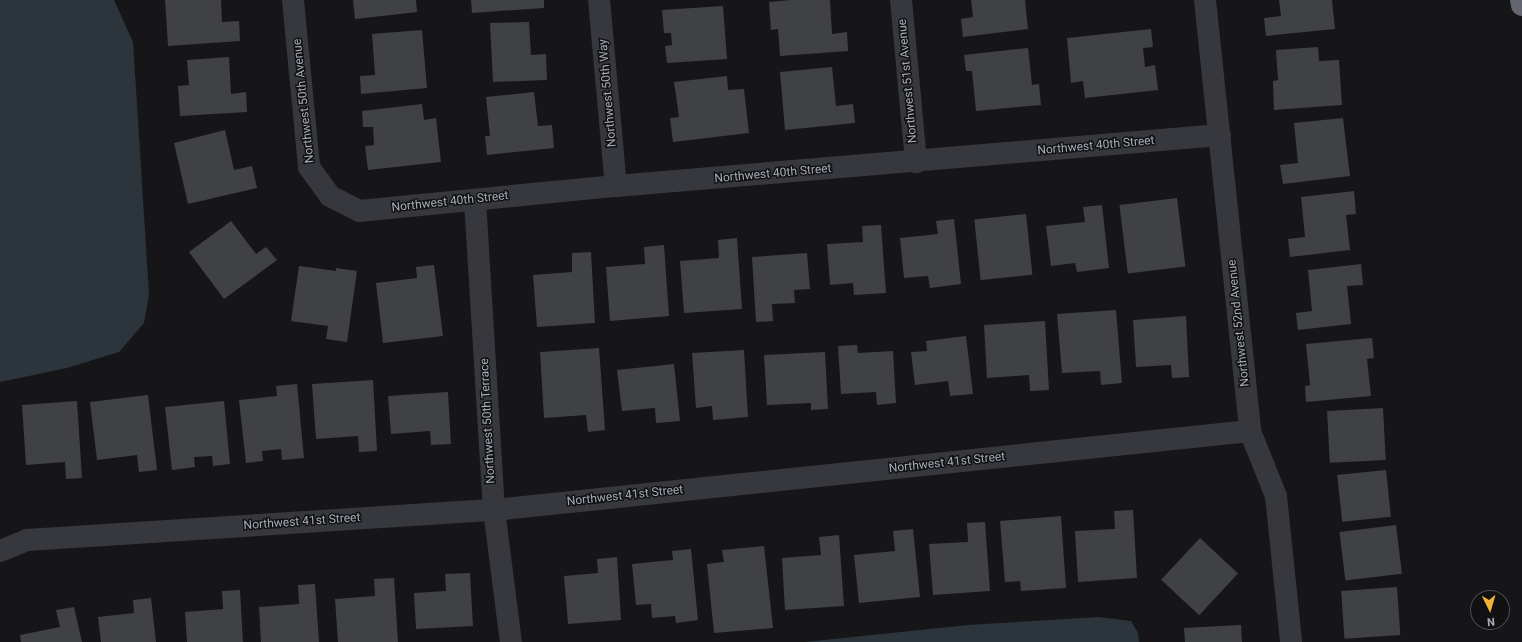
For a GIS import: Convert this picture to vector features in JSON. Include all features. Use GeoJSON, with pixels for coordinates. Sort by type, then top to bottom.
{"type":"FeatureCollection","features":[{"type":"Feature","properties":{"kind":"highway"},"geometry":{"type":"LineString","coordinates":[[1522,0],[1522,5]]}},
{"type":"Feature","properties":{"kind":"street","name":"Northwest 50th Avenue"},"geometry":{"type":"LineString","coordinates":[[294,0],[309,167],[330,196]]}},
{"type":"Feature","properties":{"kind":"street","name":"Northwest 50th Way"},"geometry":{"type":"LineString","coordinates":[[599,0],[616,186]]}},
{"type":"Feature","properties":{"kind":"street","name":"Northwest 51st Avenue"},"geometry":{"type":"LineString","coordinates":[[901,0],[916,162]]}},
{"type":"Feature","properties":{"kind":"street","name":"Northwest 52nd Avenue"},"geometry":{"type":"LineString","coordinates":[[1205,0],[1250,431],[1276,496],[1291,642]]}},
{"type":"Feature","properties":{"kind":"street","name":"Northwest 40th Street"},"geometry":{"type":"LineString","coordinates":[[330,196],[359,211],[616,186],[916,162],[1220,135]]}},
{"type":"Feature","properties":{"kind":"street","name":"Northwest 50th Terrace"},"geometry":{"type":"LineString","coordinates":[[475,200],[494,510],[511,642]]}},
{"type":"Feature","properties":{"kind":"street","name":"Northwest 41st Street"},"geometry":{"type":"LineString","coordinates":[[0,551],[27,540],[494,510],[1250,431]]}},
{"type":"Feature","properties":{"kind":"shaded area"},"geometry":{"type":"Polygon","coordinates":[[[0,0],[114,0],[133,42],[149,294],[144,323],[119,352],[67,368],[0,382],[0,0]]]}},
{"type":"Feature","properties":{"kind":"shaded area"},"geometry":{"type":"Polygon","coordinates":[[[1099,617],[1131,621],[1138,633],[1139,642],[805,642],[968,625],[1099,617]]]}},
{"type":"Feature","properties":{"kind":"building"},"geometry":{"type":"Polygon","coordinates":[[[165,0],[221,0],[222,22],[239,21],[240,41],[168,46],[165,0]]]}},
{"type":"Feature","properties":{"kind":"building"},"geometry":{"type":"Polygon","coordinates":[[[353,0],[416,0],[417,12],[355,19],[353,0]]]}},
{"type":"Feature","properties":{"kind":"building"},"geometry":{"type":"Polygon","coordinates":[[[471,0],[544,0],[544,8],[472,13],[471,0]]]}},
{"type":"Feature","properties":{"kind":"building"},"geometry":{"type":"Polygon","coordinates":[[[791,0],[830,0],[832,34],[847,32],[848,51],[780,56],[778,29],[771,30],[769,2],[791,0]]]}},
{"type":"Feature","properties":{"kind":"building"},"geometry":{"type":"Polygon","coordinates":[[[971,0],[1025,0],[1028,29],[963,37],[961,19],[973,17],[971,0]]]}},
{"type":"Feature","properties":{"kind":"building"},"geometry":{"type":"Polygon","coordinates":[[[1279,0],[1332,0],[1335,29],[1266,36],[1264,18],[1281,16],[1279,0]]]}},
{"type":"Feature","properties":{"kind":"building"},"geometry":{"type":"Polygon","coordinates":[[[723,6],[727,59],[667,63],[665,46],[672,45],[671,33],[664,33],[662,10],[723,6]]]}},
{"type":"Feature","properties":{"kind":"building"},"geometry":{"type":"Polygon","coordinates":[[[529,22],[531,55],[546,54],[547,80],[493,82],[490,23],[529,22]]]}},
{"type":"Feature","properties":{"kind":"building"},"geometry":{"type":"Polygon","coordinates":[[[1151,29],[1153,47],[1143,48],[1145,67],[1155,65],[1158,90],[1085,98],[1083,81],[1071,83],[1067,38],[1151,29]]]}},
{"type":"Feature","properties":{"kind":"building"},"geometry":{"type":"Polygon","coordinates":[[[422,30],[427,88],[361,94],[360,76],[375,75],[372,34],[422,30]]]}},
{"type":"Feature","properties":{"kind":"building"},"geometry":{"type":"Polygon","coordinates":[[[1318,47],[1319,61],[1339,60],[1342,105],[1274,110],[1273,81],[1278,80],[1276,50],[1318,47]]]}},
{"type":"Feature","properties":{"kind":"building"},"geometry":{"type":"Polygon","coordinates":[[[1028,48],[1032,85],[1039,84],[1041,105],[976,111],[972,71],[966,71],[964,55],[1028,48]]]}},
{"type":"Feature","properties":{"kind":"building"},"geometry":{"type":"Polygon","coordinates":[[[229,57],[231,94],[246,92],[247,112],[180,116],[178,86],[189,85],[187,60],[229,57]]]}},
{"type":"Feature","properties":{"kind":"building"},"geometry":{"type":"Polygon","coordinates":[[[832,67],[836,106],[853,104],[855,123],[785,130],[780,72],[832,67]]]}},
{"type":"Feature","properties":{"kind":"building"},"geometry":{"type":"Polygon","coordinates":[[[727,76],[728,90],[744,89],[749,133],[673,142],[670,118],[679,117],[674,82],[727,76]]]}},
{"type":"Feature","properties":{"kind":"building"},"geometry":{"type":"Polygon","coordinates":[[[534,92],[538,126],[552,125],[554,148],[487,155],[485,136],[490,136],[486,97],[534,92]]]}},
{"type":"Feature","properties":{"kind":"building"},"geometry":{"type":"Polygon","coordinates":[[[422,104],[424,120],[436,118],[441,162],[368,170],[365,146],[374,145],[373,127],[363,127],[362,111],[422,104]]]}},
{"type":"Feature","properties":{"kind":"building"},"geometry":{"type":"Polygon","coordinates":[[[1343,118],[1350,176],[1283,184],[1280,165],[1298,163],[1294,123],[1343,118]]]}},
{"type":"Feature","properties":{"kind":"building"},"geometry":{"type":"Polygon","coordinates":[[[225,130],[234,170],[252,166],[257,188],[188,204],[174,143],[225,130]]]}},
{"type":"Feature","properties":{"kind":"building"},"geometry":{"type":"Polygon","coordinates":[[[1354,191],[1356,214],[1346,215],[1350,250],[1290,257],[1288,239],[1305,237],[1301,197],[1354,191]]]}},
{"type":"Feature","properties":{"kind":"building"},"geometry":{"type":"Polygon","coordinates":[[[1177,198],[1185,266],[1128,274],[1119,205],[1177,198]]]}},
{"type":"Feature","properties":{"kind":"building"},"geometry":{"type":"Polygon","coordinates":[[[1102,205],[1109,268],[1077,272],[1075,263],[1051,266],[1046,226],[1085,222],[1083,207],[1102,205]]]}},
{"type":"Feature","properties":{"kind":"building"},"geometry":{"type":"Polygon","coordinates":[[[1026,214],[1032,275],[981,280],[974,219],[1026,214]]]}},
{"type":"Feature","properties":{"kind":"building"},"geometry":{"type":"Polygon","coordinates":[[[954,219],[961,284],[930,288],[928,276],[904,278],[900,238],[938,234],[936,221],[954,219]]]}},
{"type":"Feature","properties":{"kind":"building"},"geometry":{"type":"Polygon","coordinates":[[[231,221],[256,254],[266,247],[277,260],[224,299],[189,252],[231,221]]]}},
{"type":"Feature","properties":{"kind":"building"},"geometry":{"type":"Polygon","coordinates":[[[881,225],[886,293],[854,295],[853,283],[830,285],[827,244],[863,242],[862,226],[881,225]]]}},
{"type":"Feature","properties":{"kind":"building"},"geometry":{"type":"Polygon","coordinates":[[[737,238],[742,309],[684,313],[680,261],[719,258],[718,240],[737,238]]]}},
{"type":"Feature","properties":{"kind":"building"},"geometry":{"type":"Polygon","coordinates":[[[664,245],[669,316],[610,321],[606,267],[645,264],[644,247],[664,245]]]}},
{"type":"Feature","properties":{"kind":"building"},"geometry":{"type":"Polygon","coordinates":[[[591,252],[595,323],[537,327],[533,275],[572,272],[572,253],[591,252]]]}},
{"type":"Feature","properties":{"kind":"building"},"geometry":{"type":"Polygon","coordinates":[[[807,253],[810,289],[794,290],[795,303],[772,304],[773,321],[756,322],[752,257],[807,253]]]}},
{"type":"Feature","properties":{"kind":"building"},"geometry":{"type":"Polygon","coordinates":[[[1361,264],[1363,285],[1347,286],[1351,324],[1298,330],[1296,313],[1312,311],[1308,270],[1361,264]]]}},
{"type":"Feature","properties":{"kind":"building"},"geometry":{"type":"Polygon","coordinates":[[[434,265],[443,336],[383,343],[376,283],[417,278],[416,267],[434,265]]]}},
{"type":"Feature","properties":{"kind":"building"},"geometry":{"type":"Polygon","coordinates":[[[299,266],[336,271],[336,268],[357,271],[347,342],[326,339],[328,326],[291,321],[299,266]]]}},
{"type":"Feature","properties":{"kind":"building"},"geometry":{"type":"Polygon","coordinates":[[[1116,310],[1122,383],[1101,385],[1100,371],[1062,373],[1057,314],[1116,310]]]}},
{"type":"Feature","properties":{"kind":"building"},"geometry":{"type":"Polygon","coordinates":[[[1186,316],[1189,377],[1172,378],[1171,365],[1136,367],[1133,320],[1186,316]]]}},
{"type":"Feature","properties":{"kind":"building"},"geometry":{"type":"Polygon","coordinates":[[[1045,321],[1049,390],[1030,391],[1029,375],[987,378],[984,325],[1045,321]]]}},
{"type":"Feature","properties":{"kind":"building"},"geometry":{"type":"Polygon","coordinates":[[[966,336],[973,394],[950,396],[948,381],[915,385],[911,352],[927,351],[926,341],[966,336]]]}},
{"type":"Feature","properties":{"kind":"building"},"geometry":{"type":"Polygon","coordinates":[[[1372,338],[1374,358],[1367,359],[1371,396],[1306,402],[1305,386],[1310,385],[1306,344],[1372,338]]]}},
{"type":"Feature","properties":{"kind":"building"},"geometry":{"type":"Polygon","coordinates":[[[857,345],[858,353],[893,351],[896,403],[877,405],[876,392],[841,394],[838,346],[857,345]]]}},
{"type":"Feature","properties":{"kind":"building"},"geometry":{"type":"Polygon","coordinates":[[[599,348],[605,430],[588,432],[586,415],[544,418],[540,352],[599,348]]]}},
{"type":"Feature","properties":{"kind":"building"},"geometry":{"type":"Polygon","coordinates":[[[744,350],[748,417],[713,420],[712,406],[696,408],[692,353],[744,350]]]}},
{"type":"Feature","properties":{"kind":"building"},"geometry":{"type":"Polygon","coordinates":[[[825,352],[828,409],[811,410],[811,403],[767,405],[764,355],[825,352]]]}},
{"type":"Feature","properties":{"kind":"building"},"geometry":{"type":"Polygon","coordinates":[[[674,364],[680,421],[656,423],[655,408],[622,411],[617,370],[674,364]]]}},
{"type":"Feature","properties":{"kind":"building"},"geometry":{"type":"Polygon","coordinates":[[[373,380],[377,451],[359,452],[358,436],[316,439],[312,384],[373,380]]]}},
{"type":"Feature","properties":{"kind":"building"},"geometry":{"type":"Polygon","coordinates":[[[297,384],[304,458],[282,460],[281,449],[262,451],[263,461],[246,463],[239,400],[277,396],[276,386],[297,384]]]}},
{"type":"Feature","properties":{"kind":"building"},"geometry":{"type":"Polygon","coordinates":[[[448,392],[451,444],[431,445],[430,431],[391,434],[388,396],[448,392]]]}},
{"type":"Feature","properties":{"kind":"building"},"geometry":{"type":"Polygon","coordinates":[[[148,395],[157,470],[139,472],[137,455],[97,460],[90,402],[148,395]]]}},
{"type":"Feature","properties":{"kind":"building"},"geometry":{"type":"Polygon","coordinates":[[[77,401],[82,478],[66,479],[65,462],[26,465],[22,405],[77,401]]]}},
{"type":"Feature","properties":{"kind":"building"},"geometry":{"type":"Polygon","coordinates":[[[224,401],[230,464],[213,466],[212,456],[194,457],[195,467],[172,470],[165,407],[224,401]]]}},
{"type":"Feature","properties":{"kind":"building"},"geometry":{"type":"Polygon","coordinates":[[[1383,408],[1386,460],[1330,463],[1327,411],[1383,408]]]}},
{"type":"Feature","properties":{"kind":"building"},"geometry":{"type":"Polygon","coordinates":[[[1386,470],[1391,517],[1342,522],[1337,475],[1386,470]]]}},
{"type":"Feature","properties":{"kind":"building"},"geometry":{"type":"Polygon","coordinates":[[[1133,510],[1137,578],[1078,582],[1075,531],[1115,529],[1114,511],[1133,510]]]}},
{"type":"Feature","properties":{"kind":"building"},"geometry":{"type":"Polygon","coordinates":[[[1061,516],[1066,588],[1021,591],[1020,581],[1005,582],[1000,521],[1061,516]]]}},
{"type":"Feature","properties":{"kind":"building"},"geometry":{"type":"Polygon","coordinates":[[[985,522],[990,591],[933,595],[929,544],[968,542],[967,523],[985,522]]]}},
{"type":"Feature","properties":{"kind":"building"},"geometry":{"type":"Polygon","coordinates":[[[1396,525],[1402,574],[1345,581],[1339,532],[1396,525]]]}},
{"type":"Feature","properties":{"kind":"building"},"geometry":{"type":"Polygon","coordinates":[[[913,529],[920,597],[859,603],[854,555],[895,551],[893,531],[913,529]]]}},
{"type":"Feature","properties":{"kind":"building"},"geometry":{"type":"Polygon","coordinates":[[[839,535],[844,606],[785,610],[782,558],[821,555],[819,537],[839,535]]]}},
{"type":"Feature","properties":{"kind":"building"},"geometry":{"type":"Polygon","coordinates":[[[1200,538],[1238,573],[1199,615],[1161,580],[1200,538]]]}},
{"type":"Feature","properties":{"kind":"building"},"geometry":{"type":"Polygon","coordinates":[[[764,546],[773,628],[714,633],[707,564],[724,562],[722,550],[764,546]]]}},
{"type":"Feature","properties":{"kind":"building"},"geometry":{"type":"Polygon","coordinates":[[[691,549],[698,620],[676,623],[675,616],[652,618],[651,604],[636,605],[632,564],[673,560],[672,551],[691,549]]]}},
{"type":"Feature","properties":{"kind":"building"},"geometry":{"type":"Polygon","coordinates":[[[617,557],[621,620],[568,624],[564,576],[598,573],[597,559],[617,557]]]}},
{"type":"Feature","properties":{"kind":"building"},"geometry":{"type":"Polygon","coordinates":[[[470,573],[473,626],[416,629],[414,593],[446,591],[445,574],[470,573]]]}},
{"type":"Feature","properties":{"kind":"building"},"geometry":{"type":"Polygon","coordinates":[[[394,578],[398,642],[338,642],[335,599],[375,596],[374,579],[394,578]]]}},
{"type":"Feature","properties":{"kind":"building"},"geometry":{"type":"Polygon","coordinates":[[[315,584],[319,642],[261,642],[259,607],[299,604],[298,585],[315,584]]]}},
{"type":"Feature","properties":{"kind":"building"},"geometry":{"type":"Polygon","coordinates":[[[1397,587],[1400,635],[1344,639],[1341,591],[1397,587]]]}},
{"type":"Feature","properties":{"kind":"building"},"geometry":{"type":"Polygon","coordinates":[[[240,590],[243,642],[187,642],[185,612],[223,609],[222,591],[240,590]]]}},
{"type":"Feature","properties":{"kind":"building"},"geometry":{"type":"Polygon","coordinates":[[[151,598],[156,642],[101,642],[98,617],[134,613],[133,600],[151,598]]]}},
{"type":"Feature","properties":{"kind":"building"},"geometry":{"type":"Polygon","coordinates":[[[74,607],[82,642],[21,642],[20,635],[60,627],[56,610],[74,607]]]}},
{"type":"Feature","properties":{"kind":"building"},"geometry":{"type":"Polygon","coordinates":[[[1241,625],[1242,642],[1185,642],[1184,628],[1241,625]]]}}]}
